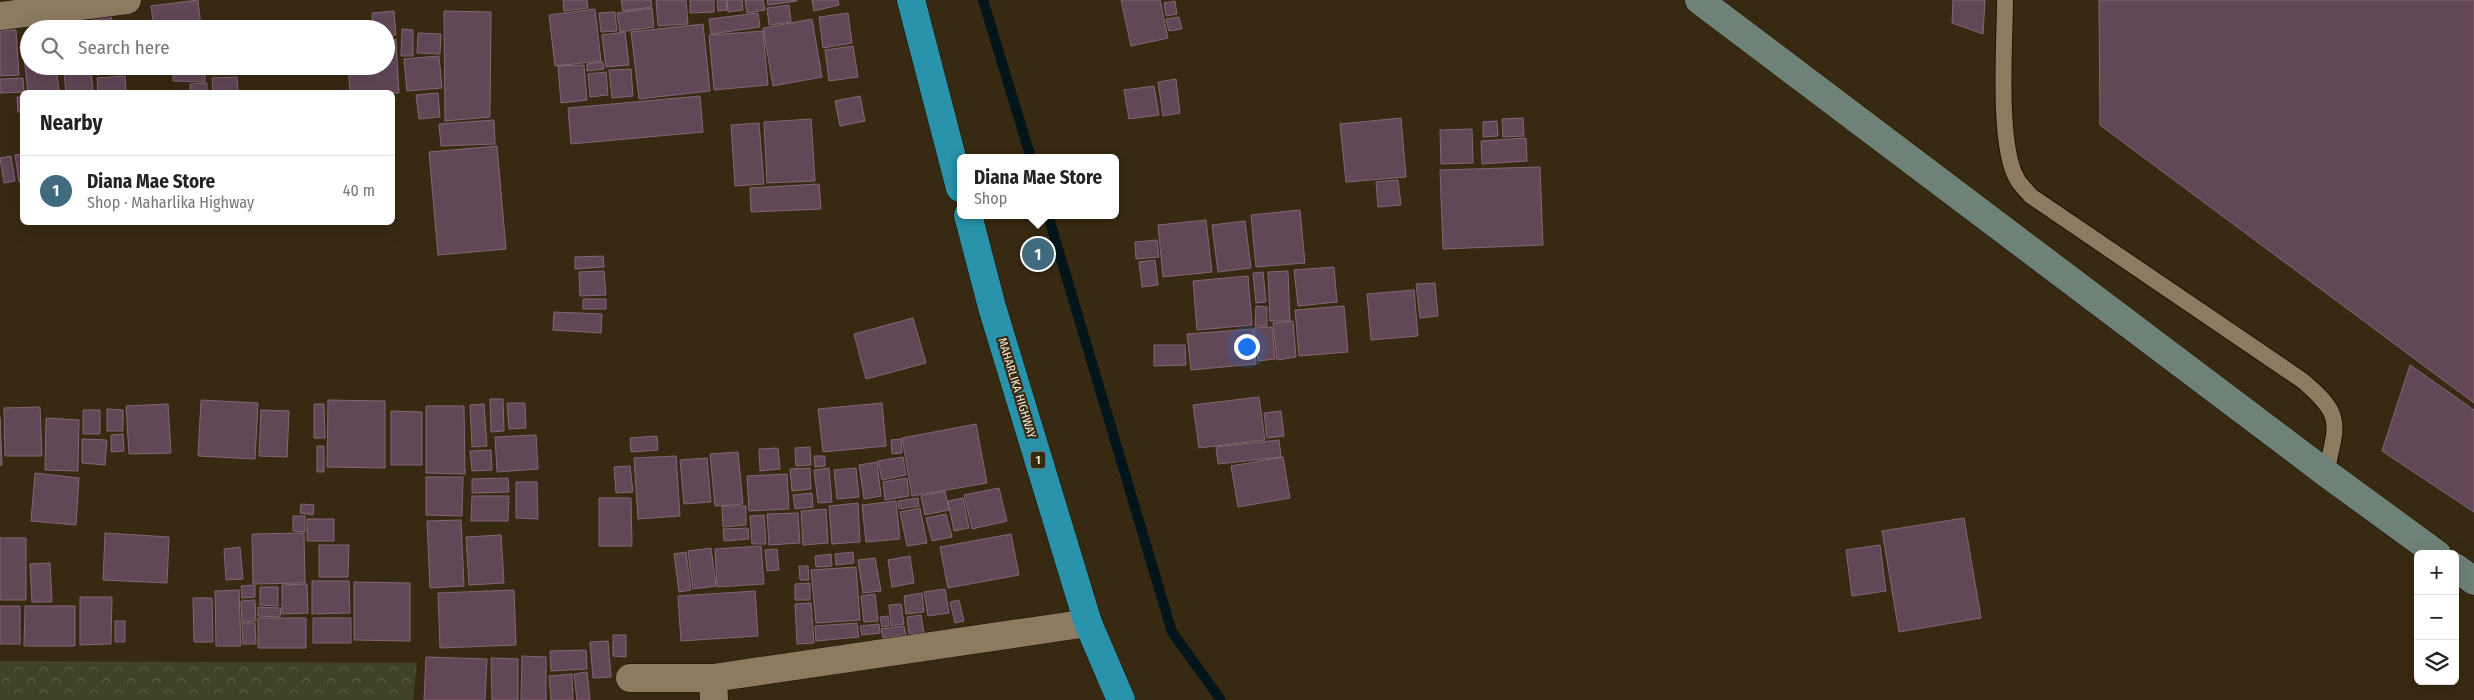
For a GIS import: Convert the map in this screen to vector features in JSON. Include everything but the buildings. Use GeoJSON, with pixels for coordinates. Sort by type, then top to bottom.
{"type":"FeatureCollection","features":[{"type":"Feature","properties":{"kind":"highway"},"geometry":{"type":"LineString","coordinates":[[911,0],[957,176]]}},
{"type":"Feature","properties":{"kind":"highway","name":"MAHARLIKA HIGHWAY"},"geometry":{"type":"LineString","coordinates":[[969,219],[992,307],[1088,623],[1122,700]]}},
{"type":"Feature","properties":{"kind":"street"},"geometry":{"type":"LineString","coordinates":[[0,16],[127,0]]}},
{"type":"Feature","properties":{"kind":"street"},"geometry":{"type":"LineString","coordinates":[[1699,0],[2432,550]]}},
{"type":"Feature","properties":{"kind":"street"},"geometry":{"type":"LineString","coordinates":[[2459,570],[2474,581]]}},
{"type":"Feature","properties":{"kind":"street"},"geometry":{"type":"LineString","coordinates":[[630,678],[714,689],[1088,623]]}},
{"type":"Feature","properties":{"kind":"lane"},"geometry":{"type":"LineString","coordinates":[[2005,0],[2008,154],[2017,179],[2031,196],[2303,381],[2325,400],[2334,415],[2334,436],[2326,472]]}},
{"type":"Feature","properties":{"kind":"green space"},"geometry":{"type":"Polygon","coordinates":[[[0,661],[417,663],[413,700],[0,700],[0,661]]]}},
{"type":"Feature","properties":{"kind":"waterway"},"geometry":{"type":"LineString","coordinates":[[983,0],[1030,154]]}},
{"type":"Feature","properties":{"kind":"waterway"},"geometry":{"type":"LineString","coordinates":[[1049,219],[1172,632],[1221,700]]}},
{"type":"Feature","properties":{"kind":"place","name":"Diana Mae Store"},"geometry":{"type":"Point","coordinates":[1038,254]}}]}
